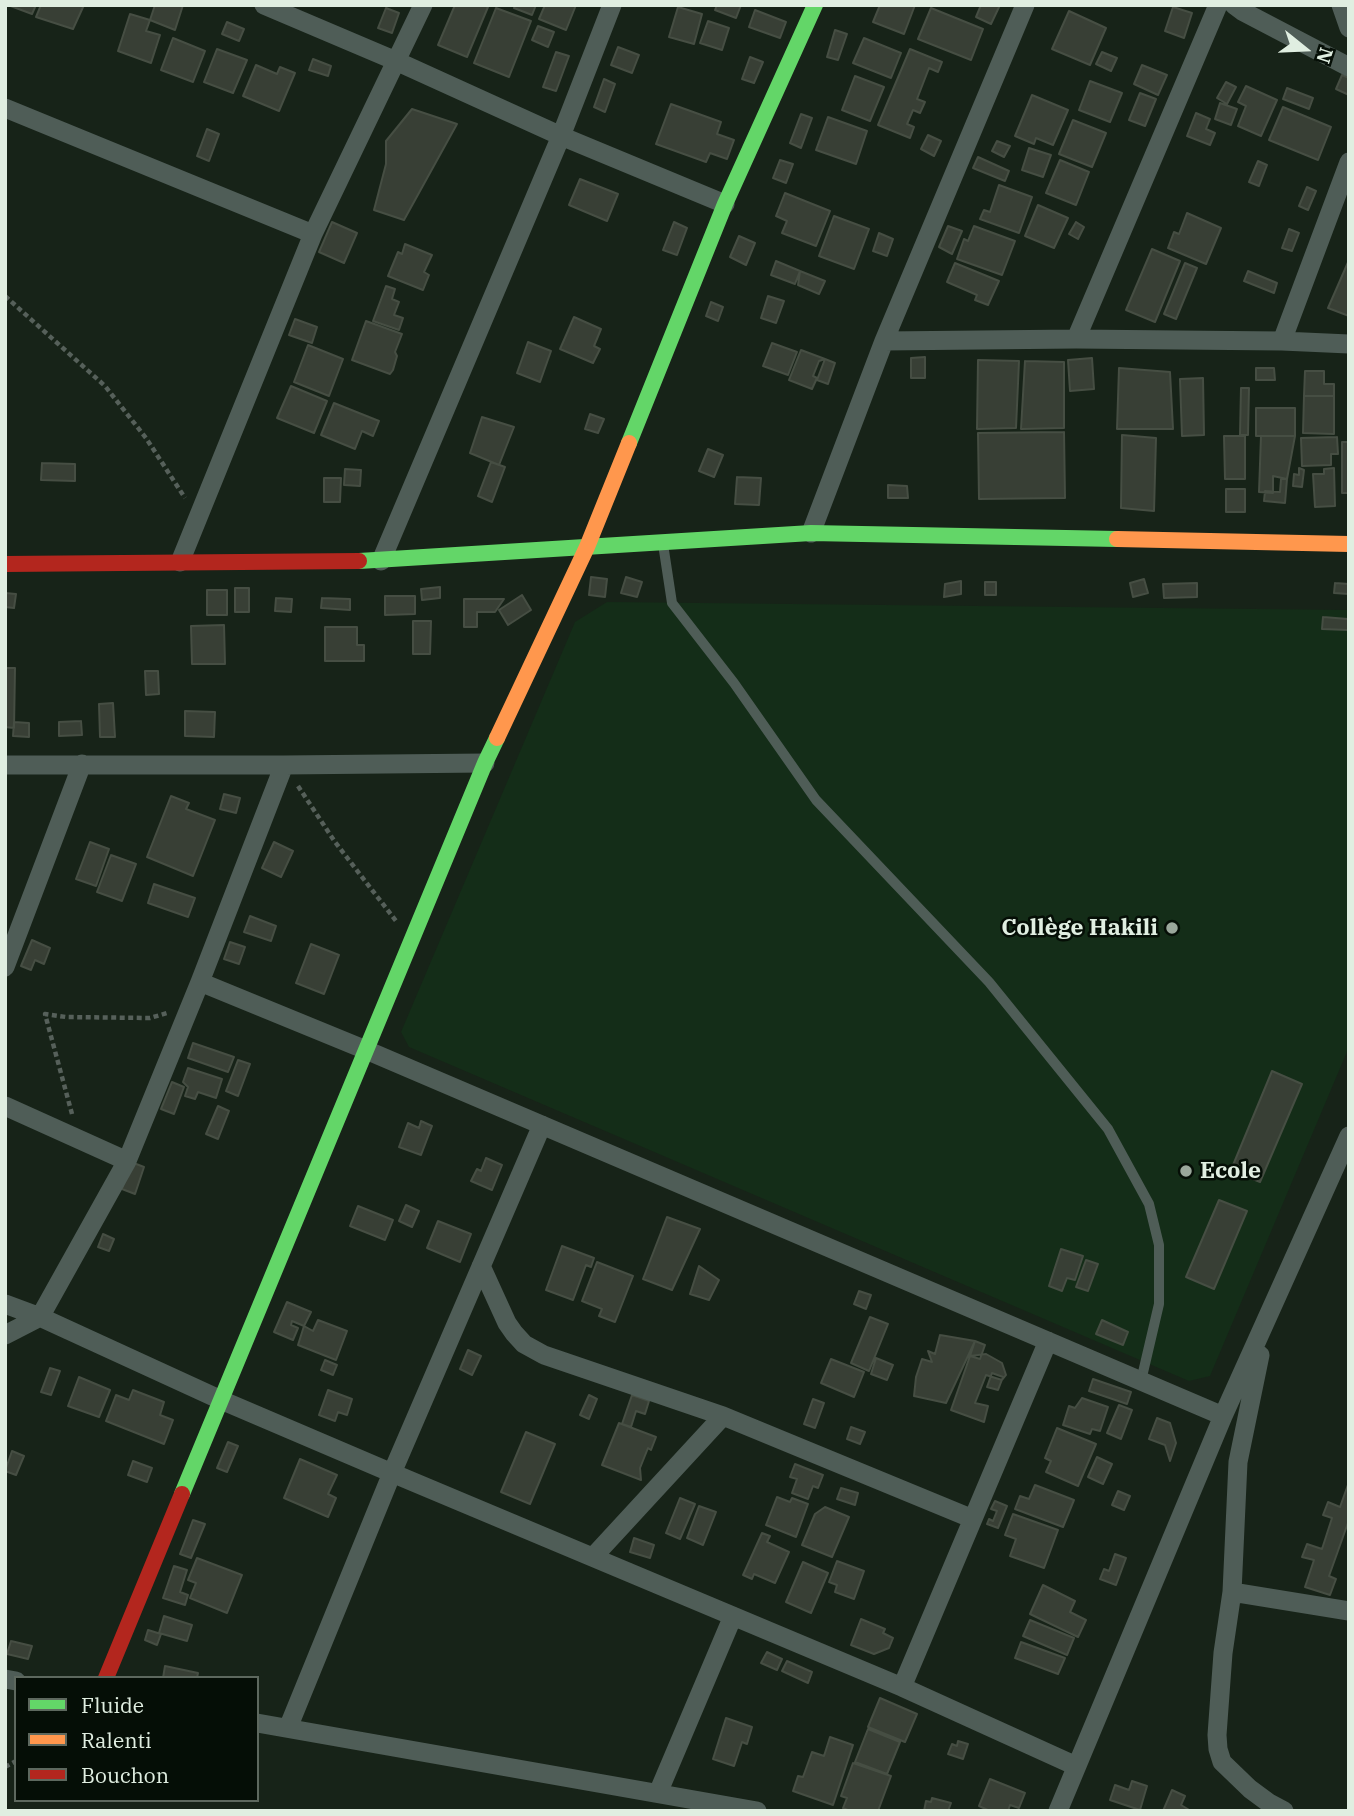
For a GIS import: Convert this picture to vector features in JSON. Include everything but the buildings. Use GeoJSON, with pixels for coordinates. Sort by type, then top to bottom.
{"type":"FeatureCollection","features":[{"type":"Feature","properties":{"kind":"street"},"geometry":{"type":"LineString","coordinates":[[264,5],[561,136],[725,204]]}},
{"type":"Feature","properties":{"kind":"street"},"geometry":{"type":"LineString","coordinates":[[180,562],[313,234],[423,5]]}},
{"type":"Feature","properties":{"kind":"street"},"geometry":{"type":"LineString","coordinates":[[381,561],[561,136],[612,5]]}},
{"type":"Feature","properties":{"kind":"street"},"geometry":{"type":"LineString","coordinates":[[107,1676],[485,763],[587,547],[725,204],[814,5]]}},
{"type":"Feature","properties":{"kind":"street"},"geometry":{"type":"LineString","coordinates":[[811,533],[884,341],[1025,5]]}},
{"type":"Feature","properties":{"kind":"street"},"geometry":{"type":"LineString","coordinates":[[1076,339],[1218,5]]}},
{"type":"Feature","properties":{"kind":"street"},"geometry":{"type":"LineString","coordinates":[[1341,5],[1349,28]]}},
{"type":"Feature","properties":{"kind":"street"},"geometry":{"type":"LineString","coordinates":[[1242,7],[1349,67]]}},
{"type":"Feature","properties":{"kind":"street"},"geometry":{"type":"LineString","coordinates":[[5,108],[313,234]]}},
{"type":"Feature","properties":{"kind":"street"},"geometry":{"type":"LineString","coordinates":[[1282,341],[1349,162]]}},
{"type":"Feature","properties":{"kind":"street"},"geometry":{"type":"LineString","coordinates":[[884,341],[1076,339],[1349,344]]}},
{"type":"Feature","properties":{"kind":"street"},"geometry":{"type":"LineString","coordinates":[[5,564],[381,561],[811,533],[1349,544]]}},
{"type":"Feature","properties":{"kind":"street"},"geometry":{"type":"LineString","coordinates":[[5,765],[485,763]]}},
{"type":"Feature","properties":{"kind":"street"},"geometry":{"type":"LineString","coordinates":[[5,967],[82,764]]}},
{"type":"Feature","properties":{"kind":"street"},"geometry":{"type":"LineString","coordinates":[[5,1335],[40,1317],[127,1161],[285,765]]}},
{"type":"Feature","properties":{"kind":"street"},"geometry":{"type":"LineString","coordinates":[[200,982],[366,1050],[1223,1416]]}},
{"type":"Feature","properties":{"kind":"street"},"geometry":{"type":"LineString","coordinates":[[5,1106],[127,1161]]}},
{"type":"Feature","properties":{"kind":"street"},"geometry":{"type":"LineString","coordinates":[[288,1728],[392,1473],[542,1125]]}},
{"type":"Feature","properties":{"kind":"street"},"geometry":{"type":"LineString","coordinates":[[1058,1811],[1223,1416],[1349,1136]]}},
{"type":"Feature","properties":{"kind":"street"},"geometry":{"type":"LineString","coordinates":[[481,1266],[514,1334],[524,1344],[544,1355],[723,1416],[973,1519]]}},
{"type":"Feature","properties":{"kind":"street"},"geometry":{"type":"LineString","coordinates":[[5,1304],[40,1317],[221,1400],[902,1687],[1076,1766]]}},
{"type":"Feature","properties":{"kind":"street"},"geometry":{"type":"LineString","coordinates":[[1267,1319],[1238,1462],[1232,1592],[1223,1653],[1217,1735],[1222,1762],[1250,1789],[1284,1811]]}},
{"type":"Feature","properties":{"kind":"street"},"geometry":{"type":"LineString","coordinates":[[902,1687],[1048,1341]]}},
{"type":"Feature","properties":{"kind":"street"},"geometry":{"type":"LineString","coordinates":[[593,1557],[723,1416]]}},
{"type":"Feature","properties":{"kind":"street"},"geometry":{"type":"LineString","coordinates":[[1232,1592],[1349,1611]]}},
{"type":"Feature","properties":{"kind":"street"},"geometry":{"type":"LineString","coordinates":[[658,1793],[733,1616]]}},
{"type":"Feature","properties":{"kind":"street"},"geometry":{"type":"LineString","coordinates":[[259,1723],[757,1811]]}},
{"type":"Feature","properties":{"kind":"lane"},"geometry":{"type":"LineString","coordinates":[[663,544],[672,603],[734,683],[816,800],[989,982],[1108,1129],[1149,1204],[1158,1245],[1159,1304],[1141,1381]]}},
{"type":"Feature","properties":{"kind":"path"},"geometry":{"type":"LineString","coordinates":[[5,296],[105,386],[146,438],[198,517]]}},
{"type":"Feature","properties":{"kind":"path"},"geometry":{"type":"LineString","coordinates":[[285,765],[335,842],[411,940]]}},
{"type":"Feature","properties":{"kind":"path"},"geometry":{"type":"LineString","coordinates":[[73,1118],[45,1014],[66,1017],[150,1018],[176,1010]]}},
{"type":"Feature","properties":{"kind":"shaded area"},"geometry":{"type":"Polygon","coordinates":[[[607,602],[1349,610],[1349,1047],[1210,1376],[1189,1381],[409,1047],[401,1032],[575,622],[607,602]]]}},
{"type":"Feature","properties":{"kind":"traffic: fast"},"geometry":{"type":"LineString","coordinates":[[629,443],[725,204],[815,5]]}},
{"type":"Feature","properties":{"kind":"traffic: fast"},"geometry":{"type":"LineString","coordinates":[[359,561],[811,533],[1117,539]]}},
{"type":"Feature","properties":{"kind":"traffic: fast"},"geometry":{"type":"LineString","coordinates":[[182,1494],[497,738]]}},
{"type":"Feature","properties":{"kind":"traffic: slow"},"geometry":{"type":"LineString","coordinates":[[497,738],[587,547],[629,443]]}},
{"type":"Feature","properties":{"kind":"traffic: slow"},"geometry":{"type":"LineString","coordinates":[[1117,539],[1349,544]]}},
{"type":"Feature","properties":{"kind":"traffic: jam"},"geometry":{"type":"LineString","coordinates":[[5,564],[359,561]]}},
{"type":"Feature","properties":{"kind":"traffic: jam"},"geometry":{"type":"LineString","coordinates":[[107,1676],[182,1494]]}},
{"type":"Feature","properties":{"kind":"place","name":"Collège Hakili"},"geometry":{"type":"Point","coordinates":[1172,928]}},
{"type":"Feature","properties":{"kind":"place","name":"Ecole"},"geometry":{"type":"Point","coordinates":[1186,1171]}}]}
